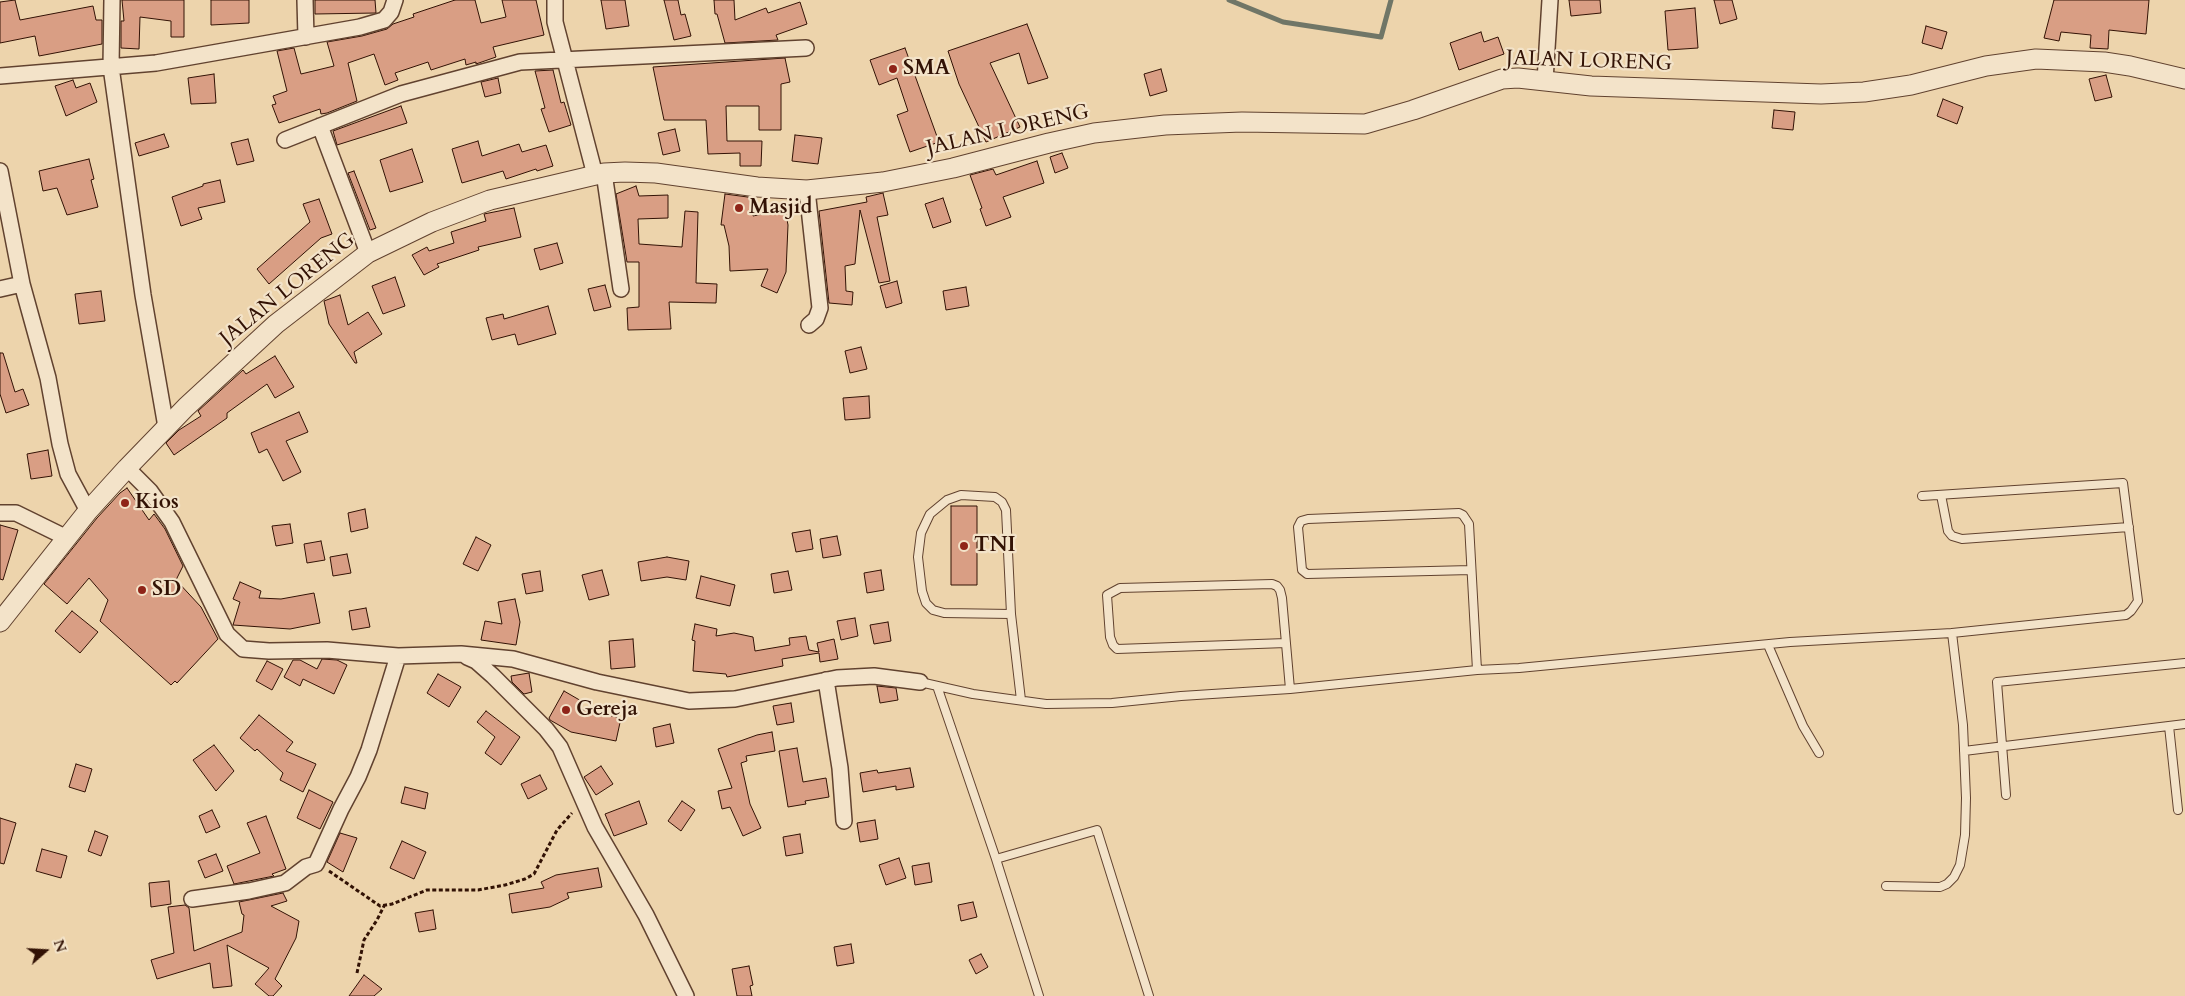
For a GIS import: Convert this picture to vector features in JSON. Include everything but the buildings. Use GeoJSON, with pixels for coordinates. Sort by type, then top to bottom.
{"type":"FeatureCollection","features":[{"type":"Feature","properties":{"kind":"street"},"geometry":{"type":"LineString","coordinates":[[112,0],[111,67],[143,295],[166,427]]}},
{"type":"Feature","properties":{"kind":"street"},"geometry":{"type":"LineString","coordinates":[[305,0],[306,37]]}},
{"type":"Feature","properties":{"kind":"street"},"geometry":{"type":"LineString","coordinates":[[0,76],[156,63],[306,37],[384,20],[391,12],[395,0]]}},
{"type":"Feature","properties":{"kind":"street"},"geometry":{"type":"LineString","coordinates":[[555,0],[555,22],[600,174],[621,289]]}},
{"type":"Feature","properties":{"kind":"street"},"geometry":{"type":"LineString","coordinates":[[1545,82],[1550,0]]}},
{"type":"Feature","properties":{"kind":"street"},"geometry":{"type":"LineString","coordinates":[[285,140],[401,94],[520,62],[806,48]]}},
{"type":"Feature","properties":{"kind":"street","name":"JALAN LORENG"},"geometry":{"type":"LineString","coordinates":[[0,622],[88,510],[166,427],[276,324],[368,253],[432,222],[490,200],[600,174],[656,173],[750,186],[808,190],[883,182],[953,168],[1094,133],[1165,125],[1242,122],[1365,124],[1413,110],[1502,79],[1518,78],[1592,86],[1821,94],[1864,92],[1911,85],[1986,66],[2036,59],[2104,62],[2185,79]]}},
{"type":"Feature","properties":{"kind":"street"},"geometry":{"type":"LineString","coordinates":[[320,126],[368,253]]}},
{"type":"Feature","properties":{"kind":"street"},"geometry":{"type":"LineString","coordinates":[[0,171],[22,284],[48,378],[60,444],[68,474],[88,510]]}},
{"type":"Feature","properties":{"kind":"street"},"geometry":{"type":"LineString","coordinates":[[808,190],[820,308],[816,319],[809,325]]}},
{"type":"Feature","properties":{"kind":"street"},"geometry":{"type":"LineString","coordinates":[[0,289],[22,284]]}},
{"type":"Feature","properties":{"kind":"street"},"geometry":{"type":"LineString","coordinates":[[127,468],[150,492],[172,522],[226,634],[235,644],[243,649],[254,651],[327,650],[398,656],[461,654],[513,659],[598,682],[689,702],[735,699],[826,680],[874,676],[920,682]]}},
{"type":"Feature","properties":{"kind":"street"},"geometry":{"type":"LineString","coordinates":[[0,513],[16,513],[67,538]]}},
{"type":"Feature","properties":{"kind":"street"},"geometry":{"type":"LineString","coordinates":[[461,654],[476,661],[493,676],[546,729],[563,753],[595,827],[646,915],[686,996]]}},
{"type":"Feature","properties":{"kind":"street"},"geometry":{"type":"LineString","coordinates":[[192,899],[249,891],[286,883],[306,867],[316,864],[369,750],[398,656]]}},
{"type":"Feature","properties":{"kind":"street"},"geometry":{"type":"LineString","coordinates":[[826,680],[840,768],[844,821]]}},
{"type":"Feature","properties":{"kind":"lane"},"geometry":{"type":"LineString","coordinates":[[920,682],[973,694],[1046,704],[1112,703],[1181,696],[1290,689],[1768,644],[1952,633],[2126,615],[2138,601],[2123,483],[1922,496]]}},
{"type":"Feature","properties":{"kind":"lane"},"geometry":{"type":"LineString","coordinates":[[1011,614],[944,613],[933,610],[926,603],[922,591],[918,557],[921,533],[930,514],[947,500],[961,495],[995,497],[1002,502],[1006,510],[1011,614],[1021,700]]}},
{"type":"Feature","properties":{"kind":"lane"},"geometry":{"type":"LineString","coordinates":[[1941,495],[1948,531],[1952,536],[1962,539],[2129,527]]}},
{"type":"Feature","properties":{"kind":"lane"},"geometry":{"type":"LineString","coordinates":[[1471,570],[1306,574],[1302,570],[1298,527],[1301,521],[1308,519],[1459,513],[1467,518],[1469,524],[1477,670]]}},
{"type":"Feature","properties":{"kind":"lane"},"geometry":{"type":"LineString","coordinates":[[1286,644],[1118,649],[1113,645],[1110,637],[1107,595],[1120,588],[1272,584],[1280,590],[1286,644],[1290,689]]}},
{"type":"Feature","properties":{"kind":"lane"},"geometry":{"type":"LineString","coordinates":[[1886,886],[1940,887],[1954,878],[1960,864],[1966,798],[1963,725],[1952,633]]}},
{"type":"Feature","properties":{"kind":"lane"},"geometry":{"type":"LineString","coordinates":[[1768,644],[1804,726],[1819,753]]}},
{"type":"Feature","properties":{"kind":"lane"},"geometry":{"type":"LineString","coordinates":[[2006,795],[1998,682],[2185,663]]}},
{"type":"Feature","properties":{"kind":"lane"},"geometry":{"type":"LineString","coordinates":[[937,686],[996,859],[1039,996]]}},
{"type":"Feature","properties":{"kind":"lane"},"geometry":{"type":"LineString","coordinates":[[1964,751],[2185,724]]}},
{"type":"Feature","properties":{"kind":"lane"},"geometry":{"type":"LineString","coordinates":[[2169,726],[2178,810]]}},
{"type":"Feature","properties":{"kind":"lane"},"geometry":{"type":"LineString","coordinates":[[996,859],[1097,830],[1149,996]]}},
{"type":"Feature","properties":{"kind":"path"},"geometry":{"type":"LineString","coordinates":[[316,864],[322,866],[377,904],[384,906],[427,890],[478,890],[525,879],[534,874],[541,864],[557,830],[566,818],[584,802]]}},
{"type":"Feature","properties":{"kind":"path"},"geometry":{"type":"LineString","coordinates":[[357,973],[364,940],[384,906]]}},
{"type":"Feature","properties":{"kind":"waterway"},"geometry":{"type":"LineString","coordinates":[[1229,0],[1283,22],[1381,37],[1391,0]]}},
{"type":"Feature","properties":{"kind":"place","name":"SMA"},"geometry":{"type":"Point","coordinates":[893,69]}},
{"type":"Feature","properties":{"kind":"place","name":"Masjid"},"geometry":{"type":"Point","coordinates":[739,208]}},
{"type":"Feature","properties":{"kind":"place","name":"Kios"},"geometry":{"type":"Point","coordinates":[125,503]}},
{"type":"Feature","properties":{"kind":"place","name":"TNI"},"geometry":{"type":"Point","coordinates":[964,546]}},
{"type":"Feature","properties":{"kind":"place","name":"SD"},"geometry":{"type":"Point","coordinates":[142,590]}},
{"type":"Feature","properties":{"kind":"place","name":"Gereja"},"geometry":{"type":"Point","coordinates":[566,710]}}]}
